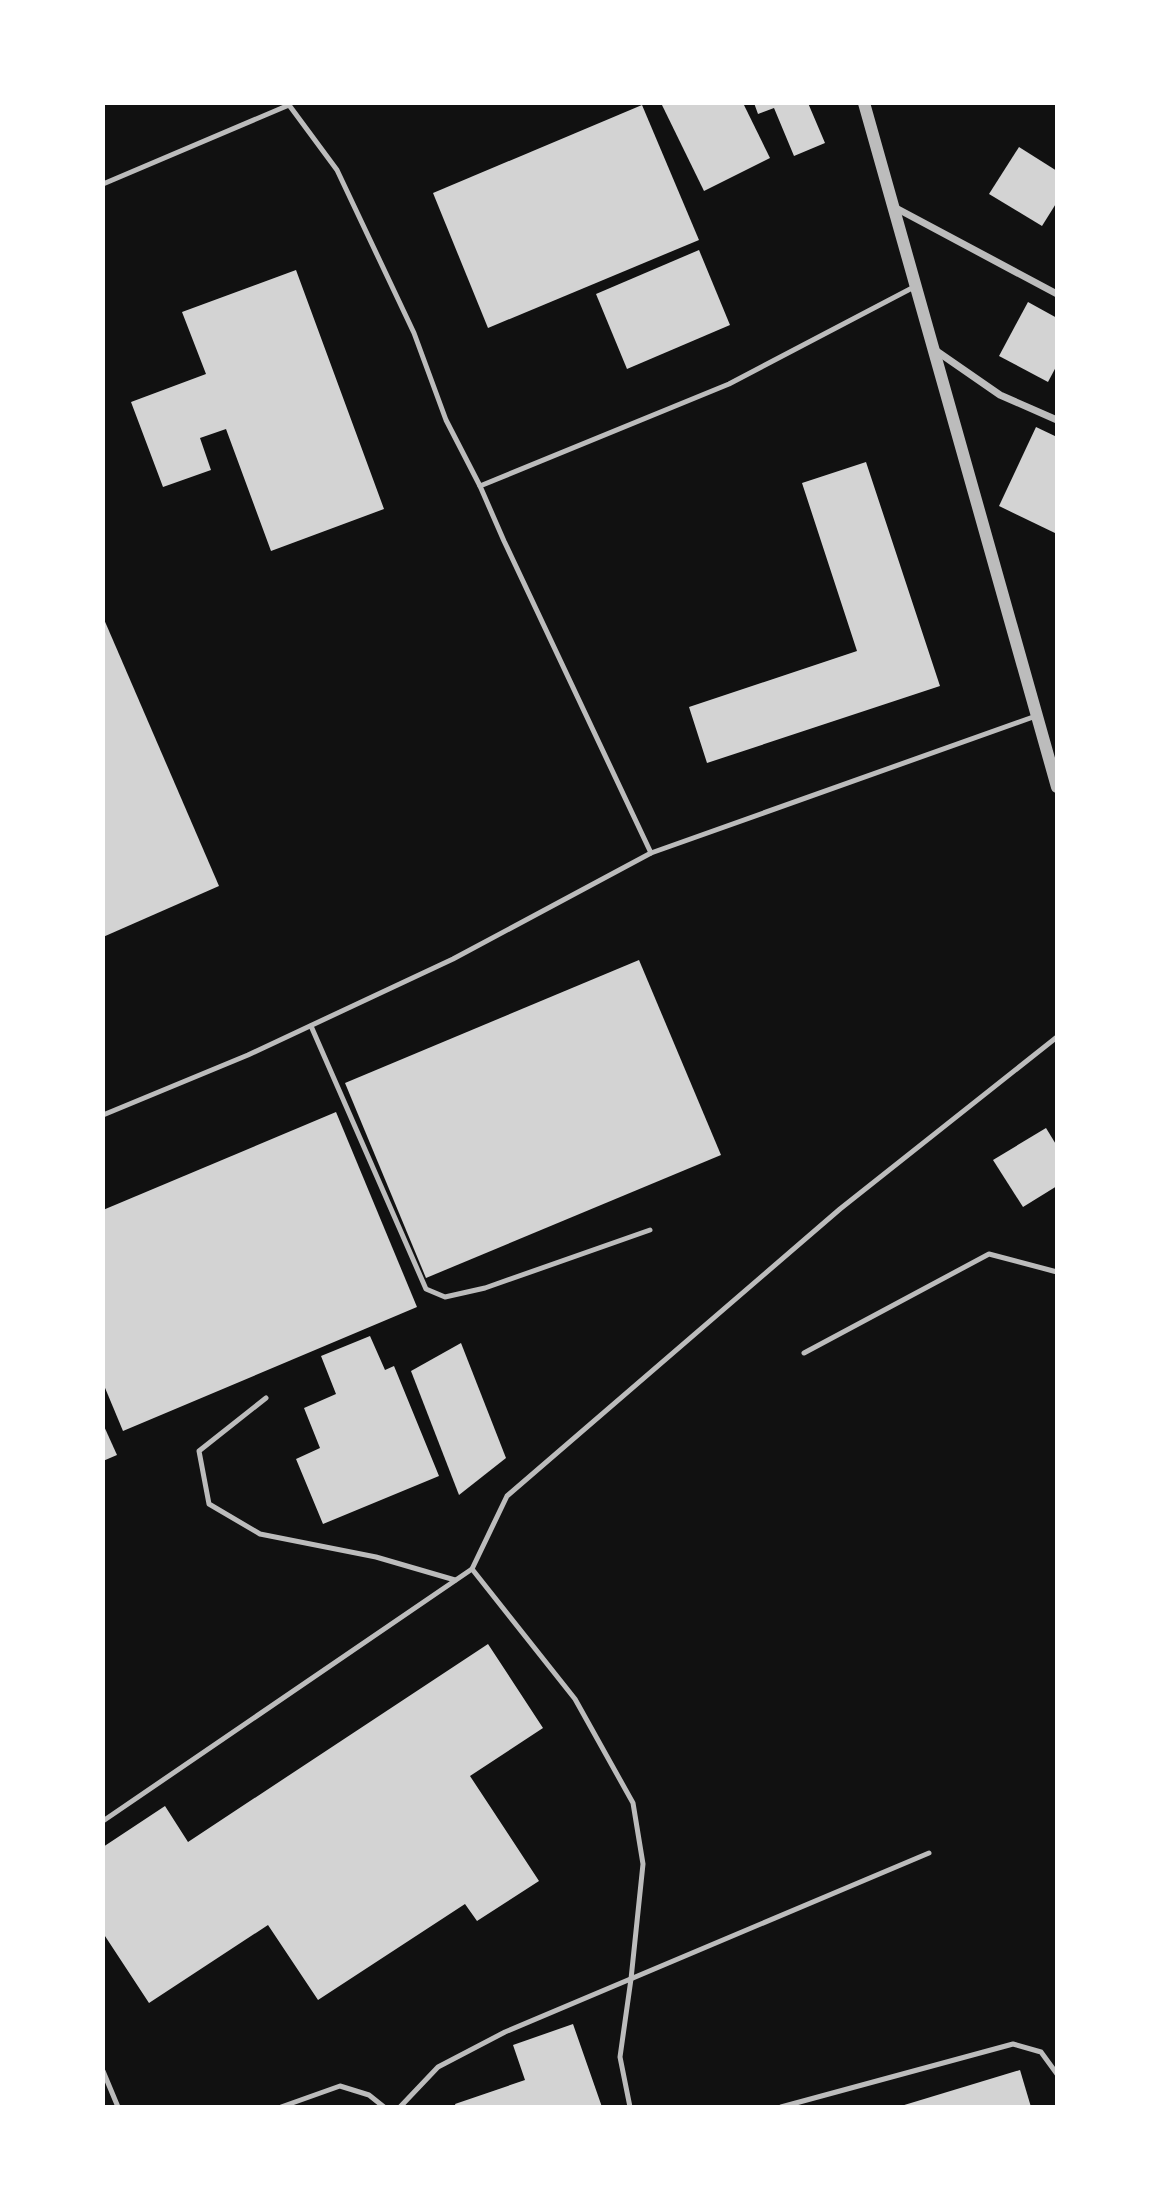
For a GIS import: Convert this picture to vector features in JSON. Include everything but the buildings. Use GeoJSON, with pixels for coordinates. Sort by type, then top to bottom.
{"type":"FeatureCollection","features":[{"type":"Feature","properties":{"kind":"street"},"geometry":{"type":"LineString","coordinates":[[864,103],[1057,787]]}},
{"type":"Feature","properties":{"kind":"street"},"geometry":{"type":"LineString","coordinates":[[893,207],[1057,294]]}},
{"type":"Feature","properties":{"kind":"street"},"geometry":{"type":"LineString","coordinates":[[932,348],[1000,395],[1057,420]]}},
{"type":"Feature","properties":{"kind":"lane"},"geometry":{"type":"LineString","coordinates":[[103,184],[288,104],[337,170],[414,332],[446,420],[480,486],[651,853]]}},
{"type":"Feature","properties":{"kind":"lane"},"geometry":{"type":"LineString","coordinates":[[480,486],[729,384],[916,286]]}},
{"type":"Feature","properties":{"kind":"lane"},"geometry":{"type":"LineString","coordinates":[[103,1115],[248,1055],[453,959],[651,853],[1036,716]]}},
{"type":"Feature","properties":{"kind":"lane"},"geometry":{"type":"LineString","coordinates":[[311,1026],[426,1289],[446,1297],[485,1288],[650,1230]]}},
{"type":"Feature","properties":{"kind":"lane"},"geometry":{"type":"LineString","coordinates":[[103,1821],[472,1569],[507,1496],[840,1209],[1057,1037]]}},
{"type":"Feature","properties":{"kind":"lane"},"geometry":{"type":"LineString","coordinates":[[804,1353],[989,1254],[1057,1272]]}},
{"type":"Feature","properties":{"kind":"lane"},"geometry":{"type":"LineString","coordinates":[[266,1398],[199,1451],[209,1504],[260,1534],[376,1557],[456,1580]]}},
{"type":"Feature","properties":{"kind":"lane"},"geometry":{"type":"LineString","coordinates":[[472,1569],[575,1699],[633,1803],[643,1864],[620,2057],[630,2107]]}},
{"type":"Feature","properties":{"kind":"lane"},"geometry":{"type":"LineString","coordinates":[[400,2107],[438,2067],[505,2032],[929,1853]]}},
{"type":"Feature","properties":{"kind":"lane"},"geometry":{"type":"LineString","coordinates":[[781,2107],[1013,2044],[1041,2052],[1057,2074]]}},
{"type":"Feature","properties":{"kind":"lane"},"geometry":{"type":"LineString","coordinates":[[103,2071],[118,2107]]}},
{"type":"Feature","properties":{"kind":"lane"},"geometry":{"type":"LineString","coordinates":[[281,2107],[340,2086],[369,2095],[384,2107]]}}]}
